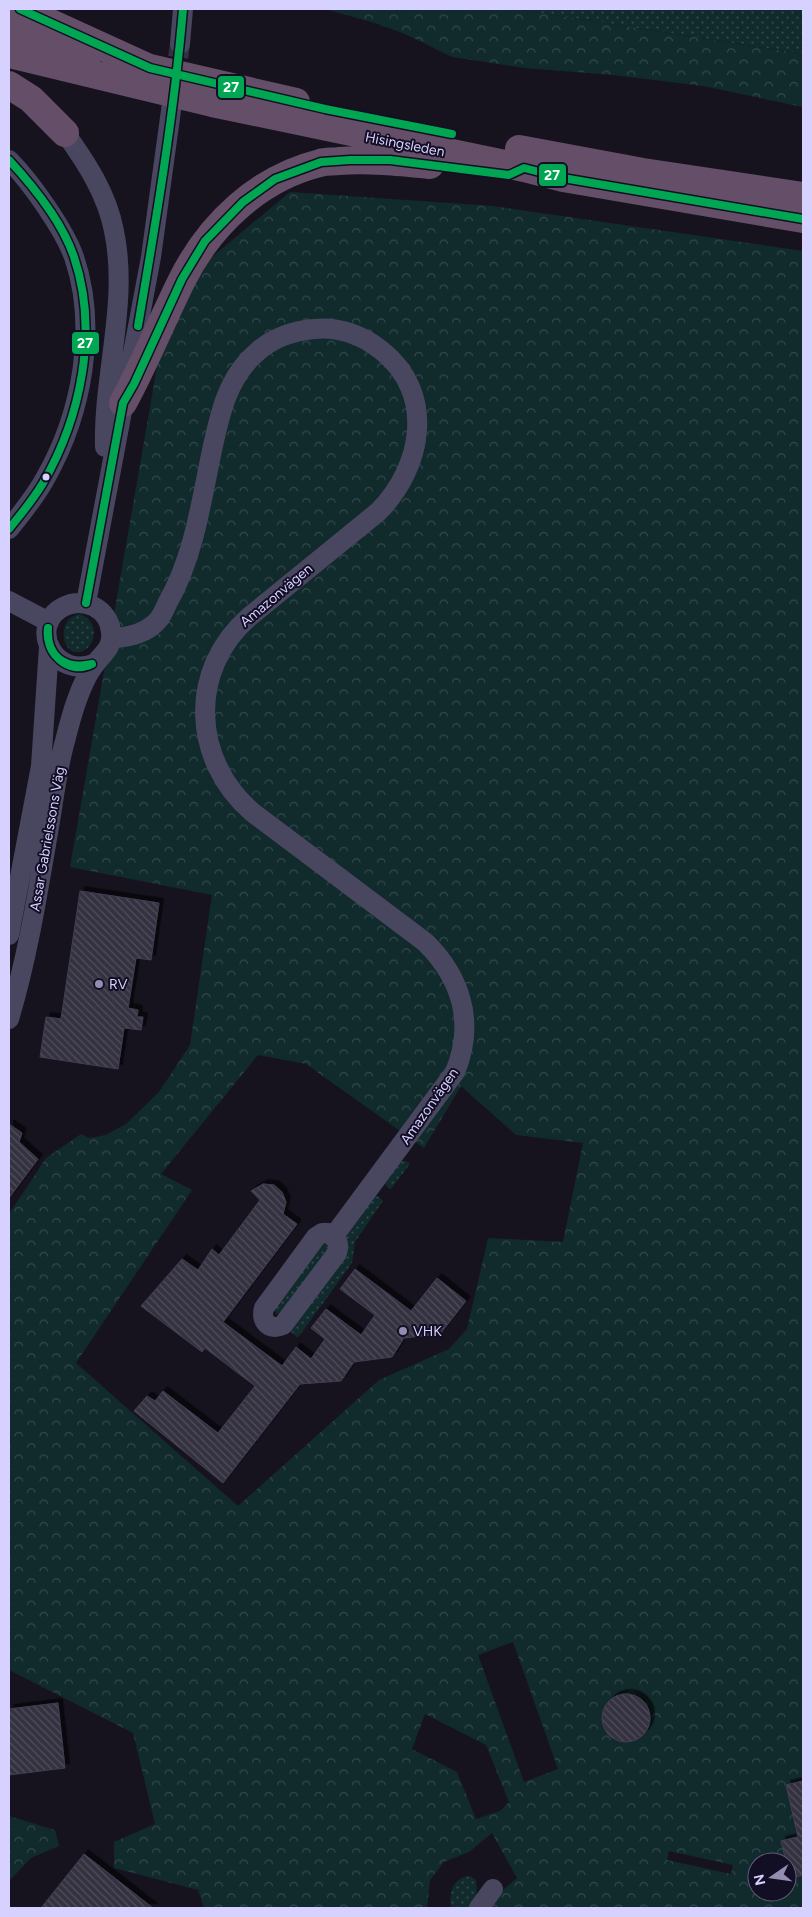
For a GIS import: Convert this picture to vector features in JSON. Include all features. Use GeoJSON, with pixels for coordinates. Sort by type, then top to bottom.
{"type":"FeatureCollection","features":[{"type":"Feature","properties":{"kind":"highway"},"geometry":{"type":"LineString","coordinates":[[20,9],[150,68]]}},
{"type":"Feature","properties":{"kind":"highway","name":"Hisingsleden"},"geometry":{"type":"LineString","coordinates":[[9,33],[316,106],[549,155],[643,172],[803,196]]}},
{"type":"Feature","properties":{"kind":"highway","name":"Hisingsleden"},"geometry":{"type":"LineString","coordinates":[[9,54],[212,103],[524,168],[563,178],[803,219]]}},
{"type":"Feature","properties":{"kind":"highway"},"geometry":{"type":"LineString","coordinates":[[9,85],[31,99],[65,133]]}},
{"type":"Feature","properties":{"kind":"highway"},"geometry":{"type":"LineString","coordinates":[[123,403],[134,384],[182,279],[205,241],[243,202],[275,179],[321,162],[350,160],[390,160],[509,175],[524,168]]}},
{"type":"Feature","properties":{"kind":"street"},"geometry":{"type":"LineString","coordinates":[[180,44],[183,9]]}},
{"type":"Feature","properties":{"kind":"street"},"geometry":{"type":"LineString","coordinates":[[86,603],[156,228],[172,103]]}},
{"type":"Feature","properties":{"kind":"street"},"geometry":{"type":"LineString","coordinates":[[65,133],[84,159],[94,178],[114,231],[119,291],[105,434],[106,497]]}},
{"type":"Feature","properties":{"kind":"street"},"geometry":{"type":"LineString","coordinates":[[9,160],[52,214],[73,255],[80,279],[86,329],[80,378],[73,410],[62,444],[46,477],[28,506],[9,530]]}},
{"type":"Feature","properties":{"kind":"street","name":"Amazonvägen"},"geometry":{"type":"LineString","coordinates":[[112,638],[134,635],[150,627],[159,619],[175,590],[190,551],[221,411],[232,384],[247,362],[265,346],[281,337],[294,332],[319,328],[352,334],[384,352],[404,377],[416,407],[417,438],[412,459],[405,475],[395,493],[378,512],[253,613],[231,635],[212,669],[205,706],[206,729],[212,757],[223,779],[238,800],[425,942],[448,968],[460,996],[464,1029],[461,1054],[455,1072],[333,1236]]}},
{"type":"Feature","properties":{"kind":"street"},"geometry":{"type":"LineString","coordinates":[[9,601],[49,622]]}},
{"type":"Feature","properties":{"kind":"street"},"geometry":{"type":"LineString","coordinates":[[86,603],[105,616],[109,622],[112,638],[108,650],[96,663],[82,667],[69,666],[57,658],[49,647],[47,637],[49,622],[64,606],[86,603]]}},
{"type":"Feature","properties":{"kind":"street","name":"Assar Gabrielssons Väg"},"geometry":{"type":"LineString","coordinates":[[9,935],[40,766],[49,647]]}},
{"type":"Feature","properties":{"kind":"street","name":"Assar Gabrielssons Väg"},"geometry":{"type":"LineString","coordinates":[[9,1019],[21,979],[31,933],[64,741],[82,684],[96,663]]}},
{"type":"Feature","properties":{"kind":"street"},"geometry":{"type":"LineString","coordinates":[[329,1233],[333,1236],[338,1241],[338,1253],[283,1325],[277,1328],[271,1327],[263,1320],[264,1308],[316,1237],[329,1233]]}},
{"type":"Feature","properties":{"kind":"street"},"geometry":{"type":"LineString","coordinates":[[479,1908],[493,1889]]}},
{"type":"Feature","properties":{"kind":"green space"},"geometry":{"type":"Polygon","coordinates":[[[325,9],[516,9],[803,54],[803,107],[703,86],[613,75],[525,68],[452,57],[405,34],[375,23],[325,9]]]}},
{"type":"Feature","properties":{"kind":"green space"},"geometry":{"type":"Polygon","coordinates":[[[516,9],[803,9],[803,54],[792,52],[516,9]]]}},
{"type":"Feature","properties":{"kind":"green space"},"geometry":{"type":"Polygon","coordinates":[[[290,192],[493,206],[803,251],[803,1908],[490,1908],[494,1898],[517,1878],[492,1833],[469,1852],[444,1862],[430,1880],[427,1908],[204,1908],[198,1890],[114,1868],[114,1842],[155,1824],[133,1733],[9,1670],[9,1214],[46,1158],[81,1134],[89,1138],[106,1135],[126,1124],[159,1092],[190,1045],[212,895],[70,867],[170,292],[290,192]],[[258,1055],[161,1174],[192,1190],[76,1363],[238,1506],[379,1380],[449,1349],[467,1329],[488,1238],[563,1242],[583,1143],[516,1135],[461,1086],[424,1148],[306,1064],[258,1055]],[[513,1642],[478,1655],[524,1782],[558,1769],[513,1642]],[[425,1714],[412,1749],[457,1772],[476,1819],[500,1811],[509,1802],[486,1745],[425,1714]],[[669,1851],[667,1860],[731,1874],[733,1865],[669,1851]]]}},
{"type":"Feature","properties":{"kind":"green space"},"geometry":{"type":"Polygon","coordinates":[[[80,614],[90,621],[94,635],[88,648],[76,652],[66,644],[64,629],[72,617],[80,614]]]}},
{"type":"Feature","properties":{"kind":"green space"},"geometry":{"type":"Polygon","coordinates":[[[399,1161],[406,1161],[410,1164],[390,1189],[384,1183],[399,1161]]]}},
{"type":"Feature","properties":{"kind":"green space"},"geometry":{"type":"Polygon","coordinates":[[[374,1195],[383,1201],[355,1242],[352,1263],[297,1337],[290,1331],[345,1236],[374,1195]]]}},
{"type":"Feature","properties":{"kind":"green space"},"geometry":{"type":"Polygon","coordinates":[[[325,1242],[330,1247],[281,1313],[276,1314],[274,1309],[325,1242]]]}},
{"type":"Feature","properties":{"kind":"green space"},"geometry":{"type":"Polygon","coordinates":[[[9,1816],[55,1830],[59,1846],[31,1858],[9,1881],[9,1816]]]}},
{"type":"Feature","properties":{"kind":"green space"},"geometry":{"type":"Polygon","coordinates":[[[470,1876],[476,1880],[477,1894],[470,1908],[451,1908],[451,1892],[453,1887],[459,1880],[470,1876]]]}},
{"type":"Feature","properties":{"kind":"building","name":"RV"},"geometry":{"type":"Polygon","coordinates":[[[80,891],[159,903],[151,960],[136,958],[128,1008],[138,1010],[137,1017],[143,1017],[141,1030],[124,1028],[118,1069],[40,1057],[46,1017],[61,1019],[80,891]]]}},
{"type":"Feature","properties":{"kind":"building"},"geometry":{"type":"Polygon","coordinates":[[[9,1124],[22,1133],[19,1142],[38,1159],[9,1198],[9,1124]]]}},
{"type":"Feature","properties":{"kind":"building","name":"VHK"},"geometry":{"type":"Polygon","coordinates":[[[263,1184],[274,1185],[282,1192],[286,1202],[283,1214],[297,1224],[223,1322],[282,1366],[296,1347],[311,1359],[325,1339],[311,1328],[326,1309],[361,1335],[375,1315],[340,1289],[355,1269],[411,1311],[437,1278],[466,1301],[440,1334],[404,1338],[392,1357],[354,1362],[341,1381],[300,1384],[223,1483],[134,1411],[147,1396],[155,1401],[163,1391],[218,1433],[255,1386],[205,1348],[202,1352],[141,1306],[182,1259],[198,1270],[212,1249],[219,1255],[260,1200],[251,1191],[263,1184]]]}},
{"type":"Feature","properties":{"kind":"building"},"geometry":{"type":"Polygon","coordinates":[[[621,1694],[631,1694],[643,1701],[650,1713],[650,1723],[643,1735],[631,1742],[621,1742],[613,1738],[606,1731],[602,1723],[602,1713],[606,1705],[613,1698],[621,1694]]]}},
{"type":"Feature","properties":{"kind":"building"},"geometry":{"type":"Polygon","coordinates":[[[58,1703],[65,1768],[9,1775],[9,1709],[58,1703]]]}},
{"type":"Feature","properties":{"kind":"building"},"geometry":{"type":"Polygon","coordinates":[[[803,1781],[803,1875],[797,1876],[797,1852],[784,1852],[781,1841],[798,1837],[786,1785],[803,1781]]]}},
{"type":"Feature","properties":{"kind":"building"},"geometry":{"type":"Polygon","coordinates":[[[84,1854],[153,1908],[41,1908],[84,1854]]]}},
{"type":"Feature","properties":{"kind":"tunnel"},"geometry":{"type":"LineString","coordinates":[[174,87],[180,44]]}},
{"type":"Feature","properties":{"kind":"transit line","name":"27"},"geometry":{"type":"LineString","coordinates":[[20,9],[150,68],[325,109],[452,134]]}},
{"type":"Feature","properties":{"kind":"transit line","name":"27"},"geometry":{"type":"LineString","coordinates":[[138,326],[170,128],[183,9]]}},
{"type":"Feature","properties":{"kind":"transit line","name":"27"},"geometry":{"type":"LineString","coordinates":[[9,160],[46,205],[69,244],[81,285],[85,314],[85,344],[82,373],[76,402],[67,430],[43,483],[9,529]]}},
{"type":"Feature","properties":{"kind":"transit line","name":"27"},"geometry":{"type":"LineString","coordinates":[[86,603],[123,403],[134,384],[182,279],[205,241],[243,202],[275,179],[321,162],[350,160],[390,160],[509,175],[524,168],[563,178],[803,219]]}},
{"type":"Feature","properties":{"kind":"transit line","name":"27"},"geometry":{"type":"LineString","coordinates":[[48,628],[50,647],[59,659],[74,665],[92,664]]}},
{"type":"Feature","properties":{"kind":"transit line","name":"27"},"geometry":{"type":"LineString","coordinates":[[48,628],[50,646],[60,660],[75,667],[92,664]]}},
{"type":"Feature","properties":{"kind":"place","name":"RV"},"geometry":{"type":"Point","coordinates":[99,984]}},
{"type":"Feature","properties":{"kind":"place","name":"VHK"},"geometry":{"type":"Point","coordinates":[403,1331]}}]}
